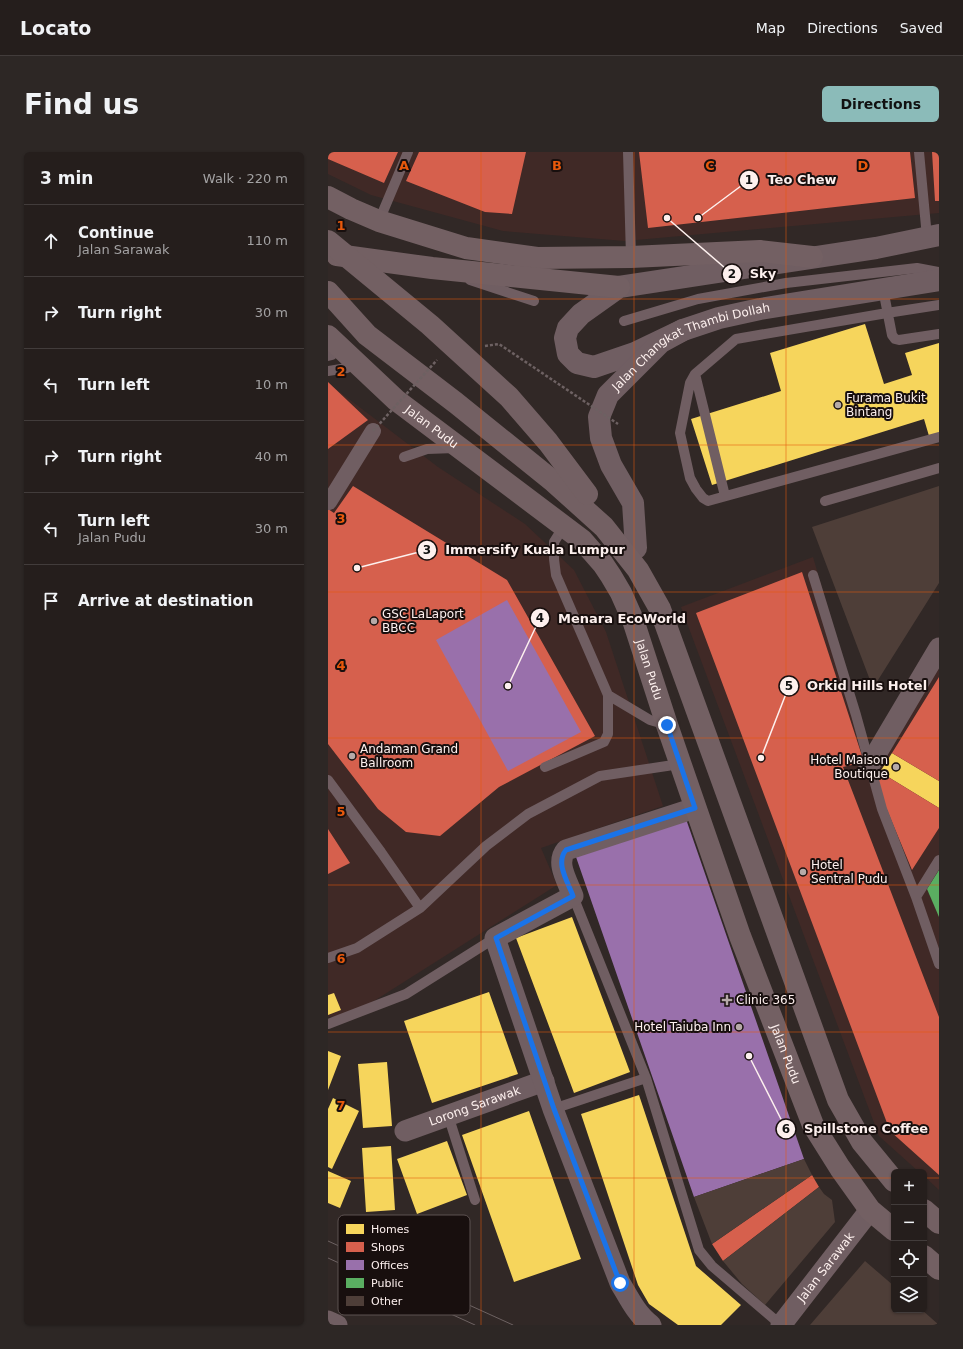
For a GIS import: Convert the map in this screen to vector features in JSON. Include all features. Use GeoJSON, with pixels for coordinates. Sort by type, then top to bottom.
{"type":"FeatureCollection","features":[{"type":"Feature","properties":{"kind":"main road"},"geometry":{"type":"LineString","coordinates":[[328,197],[379,221],[466,248],[537,258],[631,257],[760,251],[812,257]]}},
{"type":"Feature","properties":{"kind":"main road"},"geometry":{"type":"LineString","coordinates":[[328,240],[430,324],[509,396],[548,442],[587,494],[636,548],[660,609],[838,1100],[862,1142],[891,1178]]}},
{"type":"Feature","properties":{"kind":"main road"},"geometry":{"type":"LineString","coordinates":[[328,253],[432,268],[619,287]]}},
{"type":"Feature","properties":{"kind":"main road"},"geometry":{"type":"LineString","coordinates":[[328,292],[367,335],[456,403],[554,482],[604,527],[638,570],[660,609]]}},
{"type":"Feature","properties":{"kind":"main road"},"geometry":{"type":"LineString","coordinates":[[332,356],[360,379],[396,400]]}},
{"type":"Feature","properties":{"kind":"main road","name":"Jalan Pudu"},"geometry":{"type":"LineString","coordinates":[[332,356],[396,400],[582,540],[602,564],[621,593],[634,620],[680,764],[740,936],[813,1125],[840,1168],[870,1210],[891,1228]]}},
{"type":"Feature","properties":{"kind":"main road"},"geometry":{"type":"LineString","coordinates":[[927,1213],[939,1223]]}},
{"type":"Feature","properties":{"kind":"main road"},"geometry":{"type":"LineString","coordinates":[[927,1259],[939,1270]]}},
{"type":"Feature","properties":{"kind":"street"},"geometry":{"type":"LineString","coordinates":[[683,330],[635,353],[594,367],[578,363],[568,354],[565,338],[568,328],[588,308],[619,287],[726,272],[812,257],[876,248],[933,236]]}},
{"type":"Feature","properties":{"kind":"street","name":"Jalan Changkat Thambi Dollah"},"geometry":{"type":"LineString","coordinates":[[636,548],[633,503],[611,465],[602,438],[599,417],[608,395],[661,342],[683,330],[719,318],[760,309],[939,280]]}},
{"type":"Feature","properties":{"kind":"street"},"geometry":{"type":"LineString","coordinates":[[329,502],[373,431]]}},
{"type":"Feature","properties":{"kind":"street"},"geometry":{"type":"LineString","coordinates":[[869,766],[939,648]]}},
{"type":"Feature","properties":{"kind":"street"},"geometry":{"type":"LineString","coordinates":[[651,1325],[643,1320],[620,1283],[554,1109],[496,938],[573,896],[561,864],[562,854],[566,850],[695,808]]}},
{"type":"Feature","properties":{"kind":"street","name":"Lorong Sarawak"},"geometry":{"type":"LineString","coordinates":[[405,1131],[544,1081]]}},
{"type":"Feature","properties":{"kind":"street","name":"Jalan Sarawak"},"geometry":{"type":"LineString","coordinates":[[781,1325],[870,1210]]}},
{"type":"Feature","properties":{"kind":"street"},"geometry":{"type":"LineString","coordinates":[[328,1321],[337,1325]]}},
{"type":"Feature","properties":{"kind":"lane"},"geometry":{"type":"LineString","coordinates":[[379,221],[408,152]]}},
{"type":"Feature","properties":{"kind":"lane"},"geometry":{"type":"LineString","coordinates":[[628,152],[631,257]]}},
{"type":"Feature","properties":{"kind":"lane"},"geometry":{"type":"LineString","coordinates":[[919,152],[933,236]]}},
{"type":"Feature","properties":{"kind":"lane"},"geometry":{"type":"LineString","coordinates":[[432,268],[534,300]]}},
{"type":"Feature","properties":{"kind":"lane"},"geometry":{"type":"LineString","coordinates":[[624,321],[698,299],[786,283],[917,268],[939,272]]}},
{"type":"Feature","properties":{"kind":"lane"},"geometry":{"type":"LineString","coordinates":[[883,289],[892,335],[895,339],[899,340],[939,334]]}},
{"type":"Feature","properties":{"kind":"lane"},"geometry":{"type":"LineString","coordinates":[[939,305],[736,339],[696,374],[690,383],[680,433],[690,478],[703,498],[708,501],[939,437]]}},
{"type":"Feature","properties":{"kind":"lane"},"geometry":{"type":"LineString","coordinates":[[696,374],[725,496]]}},
{"type":"Feature","properties":{"kind":"lane"},"geometry":{"type":"LineString","coordinates":[[404,457],[427,449],[459,448]]}},
{"type":"Feature","properties":{"kind":"lane"},"geometry":{"type":"LineString","coordinates":[[825,501],[939,468]]}},
{"type":"Feature","properties":{"kind":"lane"},"geometry":{"type":"LineString","coordinates":[[545,767],[604,742],[608,734],[608,695],[556,575],[554,542],[564,526]]}},
{"type":"Feature","properties":{"kind":"lane"},"geometry":{"type":"LineString","coordinates":[[813,575],[856,715],[882,809],[916,897],[939,964]]}},
{"type":"Feature","properties":{"kind":"lane"},"geometry":{"type":"LineString","coordinates":[[608,695],[650,720],[667,725]]}},
{"type":"Feature","properties":{"kind":"lane"},"geometry":{"type":"LineString","coordinates":[[328,958],[357,948],[420,908],[486,846],[528,814],[600,776],[680,764]]}},
{"type":"Feature","properties":{"kind":"lane"},"geometry":{"type":"LineString","coordinates":[[328,780],[420,908]]}},
{"type":"Feature","properties":{"kind":"lane"},"geometry":{"type":"LineString","coordinates":[[916,897],[939,860]]}},
{"type":"Feature","properties":{"kind":"lane"},"geometry":{"type":"LineString","coordinates":[[573,896],[646,1078],[700,1250],[712,1266],[781,1325]]}},
{"type":"Feature","properties":{"kind":"lane"},"geometry":{"type":"LineString","coordinates":[[328,1024],[406,994],[496,938]]}},
{"type":"Feature","properties":{"kind":"lane"},"geometry":{"type":"LineString","coordinates":[[554,1109],[646,1078]]}},
{"type":"Feature","properties":{"kind":"lane"},"geometry":{"type":"LineString","coordinates":[[448,1115],[475,1200]]}},
{"type":"Feature","properties":{"kind":"shaded area"},"geometry":{"type":"Polygon","coordinates":[[[328,152],[939,152],[939,213],[625,241],[503,231],[371,195],[328,174],[328,152]]]}},
{"type":"Feature","properties":{"kind":"shaded area"},"geometry":{"type":"Polygon","coordinates":[[[328,383],[438,467],[525,524],[574,570],[606,632],[663,806],[541,848],[557,885],[366,1006],[349,1014],[328,1017],[328,383]]]}},
{"type":"Feature","properties":{"kind":"shaded area"},"geometry":{"type":"Polygon","coordinates":[[[813,557],[875,768],[939,663],[939,1190],[927,1179],[927,1169],[916,1169],[879,1136],[681,607],[813,557]]]}},
{"type":"Feature","properties":{"kind":"building: Homes","name":"Furama Bukit Bintang"},"geometry":{"type":"Polygon","coordinates":[[[865,324],[884,384],[912,375],[905,353],[939,343],[939,433],[929,436],[924,419],[712,485],[691,419],[781,391],[770,353],[865,324]]]}},
{"type":"Feature","properties":{"kind":"building: Homes"},"geometry":{"type":"Polygon","coordinates":[[[892,753],[939,781],[939,808],[880,772],[892,753]]]}},
{"type":"Feature","properties":{"kind":"building: Homes"},"geometry":{"type":"Polygon","coordinates":[[[572,917],[630,1072],[574,1093],[516,938],[572,917]]]}},
{"type":"Feature","properties":{"kind":"building: Homes"},"geometry":{"type":"Polygon","coordinates":[[[489,992],[518,1074],[432,1103],[404,1021],[489,992]]]}},
{"type":"Feature","properties":{"kind":"building: Homes"},"geometry":{"type":"Polygon","coordinates":[[[334,993],[341,1010],[328,1015],[328,995],[334,993]]]}},
{"type":"Feature","properties":{"kind":"building: Homes"},"geometry":{"type":"Polygon","coordinates":[[[328,1051],[341,1056],[328,1090],[328,1051]]]}},
{"type":"Feature","properties":{"kind":"building: Homes"},"geometry":{"type":"Polygon","coordinates":[[[387,1062],[392,1126],[363,1128],[358,1064],[387,1062]]]}},
{"type":"Feature","properties":{"kind":"building: Homes"},"geometry":{"type":"Polygon","coordinates":[[[639,1095],[696,1266],[741,1305],[721,1325],[678,1325],[649,1304],[638,1285],[581,1114],[639,1095]]]}},
{"type":"Feature","properties":{"kind":"building: Homes"},"geometry":{"type":"Polygon","coordinates":[[[333,1098],[359,1111],[332,1169],[328,1167],[328,1109],[333,1098]]]}},
{"type":"Feature","properties":{"kind":"building: Homes"},"geometry":{"type":"Polygon","coordinates":[[[529,1111],[581,1259],[514,1282],[462,1135],[529,1111]]]}},
{"type":"Feature","properties":{"kind":"building: Homes"},"geometry":{"type":"Polygon","coordinates":[[[447,1141],[467,1195],[417,1214],[397,1159],[447,1141]]]}},
{"type":"Feature","properties":{"kind":"building: Homes"},"geometry":{"type":"Polygon","coordinates":[[[391,1146],[395,1210],[366,1212],[362,1148],[391,1146]]]}},
{"type":"Feature","properties":{"kind":"building: Homes"},"geometry":{"type":"Polygon","coordinates":[[[328,1171],[351,1181],[340,1208],[328,1203],[328,1171]]]}},
{"type":"Feature","properties":{"kind":"building: Shops"},"geometry":{"type":"Polygon","coordinates":[[[328,152],[398,152],[384,183],[328,159],[328,152]]]}},
{"type":"Feature","properties":{"kind":"building: Shops"},"geometry":{"type":"Polygon","coordinates":[[[419,152],[526,152],[512,214],[485,212],[406,181],[419,152]]]}},
{"type":"Feature","properties":{"kind":"building: Shops"},"geometry":{"type":"Polygon","coordinates":[[[639,152],[910,152],[915,198],[648,228],[639,152]]]}},
{"type":"Feature","properties":{"kind":"building: Shops"},"geometry":{"type":"Polygon","coordinates":[[[932,152],[939,152],[939,201],[935,201],[932,152]]]}},
{"type":"Feature","properties":{"kind":"building: Shops"},"geometry":{"type":"Polygon","coordinates":[[[328,382],[368,420],[328,449],[328,382]]]}},
{"type":"Feature","properties":{"kind":"building: Shops"},"geometry":{"type":"Polygon","coordinates":[[[353,486],[507,580],[595,736],[499,787],[440,836],[406,832],[378,809],[328,744],[328,509],[334,513],[353,486]]]}},
{"type":"Feature","properties":{"kind":"building: Shops"},"geometry":{"type":"Polygon","coordinates":[[[802,572],[864,762],[843,767],[939,1017],[939,1175],[890,1131],[696,613],[802,572]]]}},
{"type":"Feature","properties":{"kind":"building: Shops"},"geometry":{"type":"Polygon","coordinates":[[[939,677],[939,781],[892,753],[939,677]]]}},
{"type":"Feature","properties":{"kind":"building: Shops"},"geometry":{"type":"Polygon","coordinates":[[[880,772],[939,808],[939,828],[912,870],[875,781],[880,772]]]}},
{"type":"Feature","properties":{"kind":"building: Shops"},"geometry":{"type":"Polygon","coordinates":[[[328,829],[350,863],[328,874],[328,829]]]}},
{"type":"Feature","properties":{"kind":"building: Shops"},"geometry":{"type":"Polygon","coordinates":[[[812,1175],[819,1187],[723,1261],[712,1244],[812,1175]]]}},
{"type":"Feature","properties":{"kind":"building: Offices"},"geometry":{"type":"Polygon","coordinates":[[[507,600],[581,732],[508,771],[436,640],[507,600]]]}},
{"type":"Feature","properties":{"kind":"building: Offices"},"geometry":{"type":"Polygon","coordinates":[[[686,819],[804,1159],[694,1197],[576,857],[686,819]]]}},
{"type":"Feature","properties":{"kind":"building: Public"},"geometry":{"type":"Polygon","coordinates":[[[939,870],[939,917],[927,889],[939,870]]]}},
{"type":"Feature","properties":{"kind":"building: Other"},"geometry":{"type":"Polygon","coordinates":[[[939,486],[939,583],[873,688],[812,527],[939,486]]]}},
{"type":"Feature","properties":{"kind":"building: Other"},"geometry":{"type":"Polygon","coordinates":[[[804,1159],[812,1175],[712,1244],[694,1197],[804,1159]]]}},
{"type":"Feature","properties":{"kind":"building: Other"},"geometry":{"type":"Polygon","coordinates":[[[819,1187],[824,1194],[832,1200],[835,1222],[765,1305],[742,1284],[723,1261],[819,1187]]]}},
{"type":"Feature","properties":{"kind":"building: Other"},"geometry":{"type":"Polygon","coordinates":[[[865,1261],[891,1283],[891,1313],[925,1313],[939,1325],[810,1325],[865,1261]]]}},
{"type":"Feature","properties":{"kind":"tram line"},"geometry":{"type":"LineString","coordinates":[[328,1241],[338,1246]]}},
{"type":"Feature","properties":{"kind":"tram line"},"geometry":{"type":"LineString","coordinates":[[328,1258],[338,1263]]}},
{"type":"Feature","properties":{"kind":"tram line"},"geometry":{"type":"LineString","coordinates":[[470,1305],[513,1325]]}},
{"type":"Feature","properties":{"kind":"tram line"},"geometry":{"type":"LineString","coordinates":[[453,1315],[475,1325]]}},
{"type":"Feature","properties":{"kind":"place","name":"Sky"},"geometry":{"type":"Point","coordinates":[667,218]}},
{"type":"Feature","properties":{"kind":"place","name":"Teo Chew"},"geometry":{"type":"Point","coordinates":[698,218]}},
{"type":"Feature","properties":{"kind":"place","name":"Furama Bukit Bintang"},"geometry":{"type":"Point","coordinates":[838,405]}},
{"type":"Feature","properties":{"kind":"place","name":"Immersify Kuala Lumpur"},"geometry":{"type":"Point","coordinates":[357,568]}},
{"type":"Feature","properties":{"kind":"place","name":"GSC LaLaport BBCC"},"geometry":{"type":"Point","coordinates":[374,621]}},
{"type":"Feature","properties":{"kind":"place","name":"Menara EcoWorld"},"geometry":{"type":"Point","coordinates":[508,686]}},
{"type":"Feature","properties":{"kind":"place","name":"Andaman Grand Ballroom"},"geometry":{"type":"Point","coordinates":[352,756]}},
{"type":"Feature","properties":{"kind":"place","name":"Orkid Hills Hotel"},"geometry":{"type":"Point","coordinates":[761,758]}},
{"type":"Feature","properties":{"kind":"place","name":"Hotel Maison Boutique"},"geometry":{"type":"Point","coordinates":[896,767]}},
{"type":"Feature","properties":{"kind":"place","name":"Hotel Sentral Pudu"},"geometry":{"type":"Point","coordinates":[803,872]}},
{"type":"Feature","properties":{"kind":"place","name":"Clinic 365"},"geometry":{"type":"Point","coordinates":[727,1000]}},
{"type":"Feature","properties":{"kind":"place","name":"Hotel Taiuba Inn"},"geometry":{"type":"Point","coordinates":[739,1027]}},
{"type":"Feature","properties":{"kind":"place","name":"Spillstone Coffee"},"geometry":{"type":"Point","coordinates":[749,1056]}},
{"type":"Feature","properties":{"kind":"route"},"geometry":{"type":"LineString","coordinates":[[620,1283],[554,1109],[496,938],[573,896],[561,864],[562,854],[566,850],[695,808],[667,725]]}}]}
